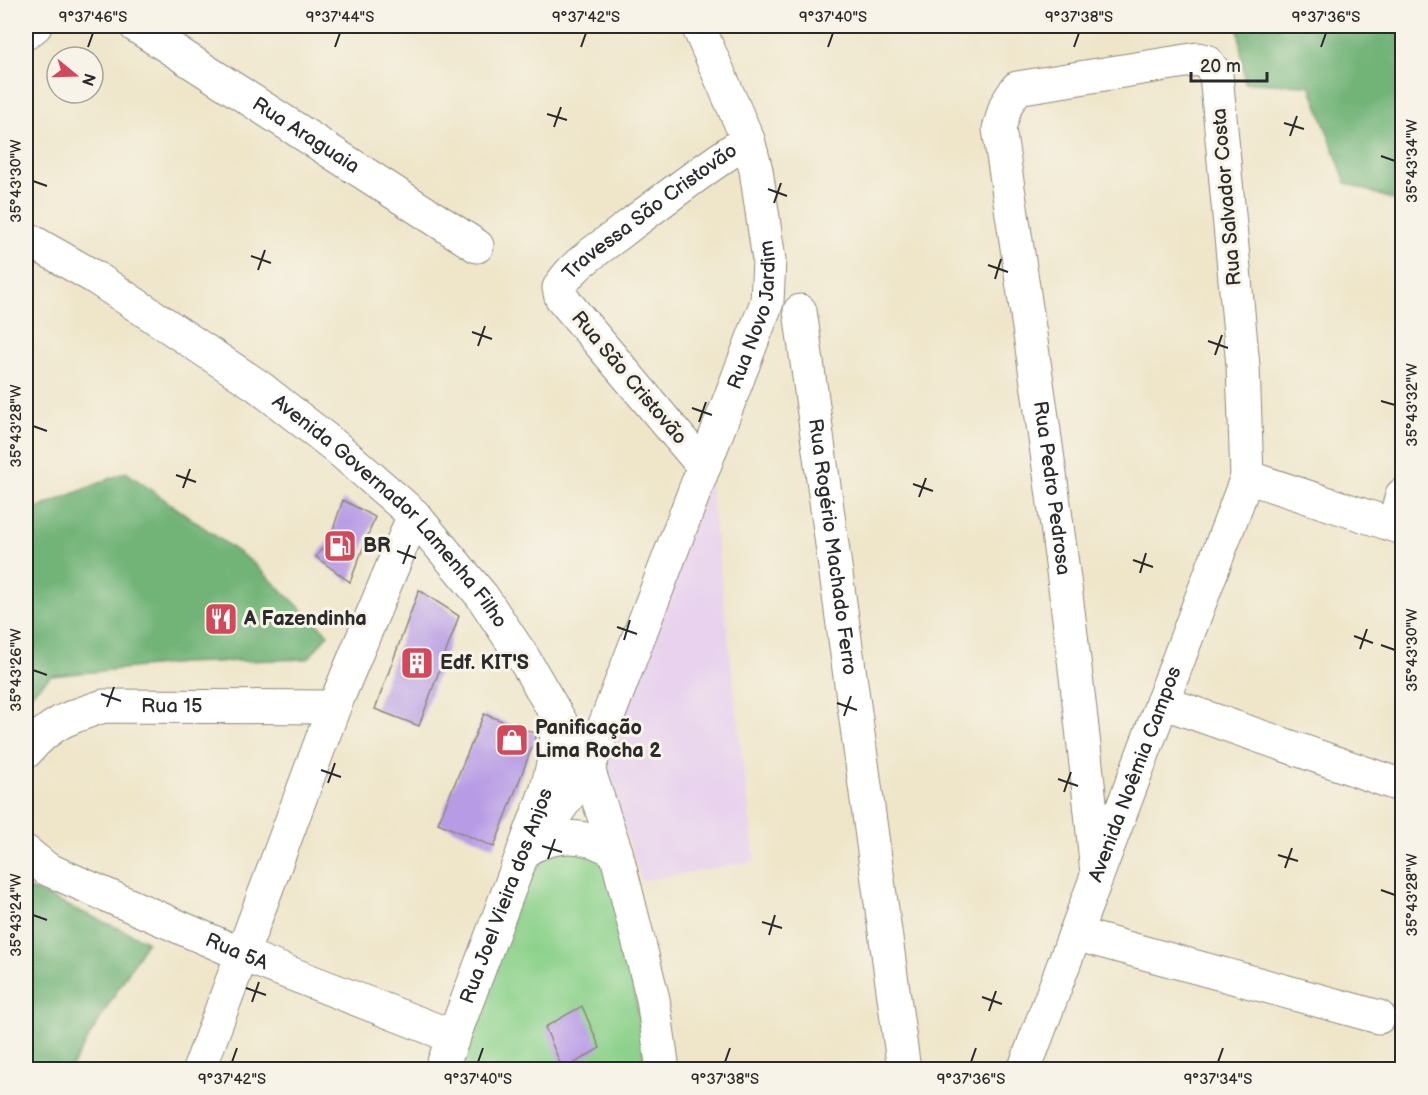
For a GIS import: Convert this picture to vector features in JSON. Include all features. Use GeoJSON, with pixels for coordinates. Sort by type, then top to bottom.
{"type":"FeatureCollection","features":[{"type":"Feature","properties":{"kind":"street"},"geometry":{"type":"LineString","coordinates":[[26,33],[35,26]]}},
{"type":"Feature","properties":{"kind":"street","name":"Rua Araguaia"},"geometry":{"type":"LineString","coordinates":[[136,26],[477,246]]}},
{"type":"Feature","properties":{"kind":"street","name":"Rua Novo Jardim"},"geometry":{"type":"LineString","coordinates":[[524,850],[554,816],[588,768],[767,302],[770,280],[761,198],[748,140],[698,26]]}},
{"type":"Feature","properties":{"kind":"street","name":"Rua Salvador Costa"},"geometry":{"type":"LineString","coordinates":[[1006,105],[1017,88],[1198,59],[1212,67],[1216,74],[1242,366],[1247,477]]}},
{"type":"Feature","properties":{"kind":"street","name":"Rua Pedro Pedrosa"},"geometry":{"type":"LineString","coordinates":[[1006,105],[999,129],[1024,296],[1087,765],[1097,874]]}},
{"type":"Feature","properties":{"kind":"street","name":"Travessa São Cristovão"},"geometry":{"type":"LineString","coordinates":[[559,288],[568,276],[591,255],[690,179],[748,140]]}},
{"type":"Feature","properties":{"kind":"street","name":"Avenida Governador Lamenha Filho"},"geometry":{"type":"LineString","coordinates":[[26,238],[96,278],[258,386],[336,447],[414,515],[482,596],[524,659],[588,768],[616,852],[653,999],[663,1070]]}},
{"type":"Feature","properties":{"kind":"street","name":"Rua São Cristovão"},"geometry":{"type":"LineString","coordinates":[[559,288],[561,297],[704,467]]}},
{"type":"Feature","properties":{"kind":"street","name":"Rua Rogério Machado Ferro"},"geometry":{"type":"LineString","coordinates":[[800,311],[904,1070]]}},
{"type":"Feature","properties":{"kind":"street"},"geometry":{"type":"LineString","coordinates":[[1247,477],[1400,516]]}},
{"type":"Feature","properties":{"kind":"street","name":"Avenida Noêmia Campos"},"geometry":{"type":"LineString","coordinates":[[1024,1070],[1247,477]]}},
{"type":"Feature","properties":{"kind":"street"},"geometry":{"type":"LineString","coordinates":[[199,1070],[334,707],[414,515]]}},
{"type":"Feature","properties":{"kind":"street"},"geometry":{"type":"LineString","coordinates":[[1162,702],[1402,786]]}},
{"type":"Feature","properties":{"kind":"street","name":"Rua 15"},"geometry":{"type":"LineString","coordinates":[[26,752],[42,733],[70,717],[104,706],[334,707]]}},
{"type":"Feature","properties":{"kind":"street","name":"Rua Joel Vieira dos Anjos"},"geometry":{"type":"LineString","coordinates":[[441,1070],[547,789],[555,756],[558,719]]}},
{"type":"Feature","properties":{"kind":"street"},"geometry":{"type":"LineString","coordinates":[[1087,765],[1140,761]]}},
{"type":"Feature","properties":{"kind":"street"},"geometry":{"type":"LineString","coordinates":[[524,850],[541,841],[560,836],[580,836],[599,842],[616,852]]}},
{"type":"Feature","properties":{"kind":"street","name":"Rua 5A"},"geometry":{"type":"LineString","coordinates":[[26,852],[47,868],[243,955],[454,1037]]}},
{"type":"Feature","properties":{"kind":"street"},"geometry":{"type":"LineString","coordinates":[[1075,934],[1378,1017]]}},
{"type":"Feature","properties":{"kind":"shaded area"},"geometry":{"type":"Polygon","coordinates":[[[709,478],[755,861],[642,881],[605,768],[709,478]]]}},
{"type":"Feature","properties":{"kind":"green space"},"geometry":{"type":"Polygon","coordinates":[[[1238,26],[1402,26],[1402,203],[1346,183],[1310,85],[1245,83],[1238,26]]]}},
{"type":"Feature","properties":{"kind":"green space"},"geometry":{"type":"Polygon","coordinates":[[[126,472],[252,562],[328,634],[308,659],[182,663],[51,676],[26,698],[26,513],[126,472]]]}},
{"type":"Feature","properties":{"kind":"green space"},"geometry":{"type":"Polygon","coordinates":[[[575,841],[607,860],[640,1021],[645,1069],[452,1070],[520,876],[545,849],[575,841]]]}},
{"type":"Feature","properties":{"kind":"green space"},"geometry":{"type":"Polygon","coordinates":[[[26,887],[147,941],[70,1069],[26,1069],[26,887]]]}},
{"type":"Feature","properties":{"kind":"building"},"geometry":{"type":"Polygon","coordinates":[[[343,500],[375,517],[350,582],[316,557],[330,538],[343,500]]]}},
{"type":"Feature","properties":{"kind":"building","name":"Edf. KIT'S"},"geometry":{"type":"Polygon","coordinates":[[[419,590],[459,616],[419,726],[375,709],[419,590]]]}},
{"type":"Feature","properties":{"kind":"building"},"geometry":{"type":"Polygon","coordinates":[[[484,714],[537,734],[494,847],[438,823],[484,714]]]}},
{"type":"Feature","properties":{"kind":"building"},"geometry":{"type":"Polygon","coordinates":[[[582,1006],[600,1048],[563,1070],[545,1027],[582,1006]]]}},
{"type":"Feature","properties":{"kind":"place","name":"BR"},"geometry":{"type":"Point","coordinates":[340,546]}},
{"type":"Feature","properties":{"kind":"place","name":"A Fazendinha"},"geometry":{"type":"Point","coordinates":[221,619]}},
{"type":"Feature","properties":{"kind":"place","name":"Edf. KIT'S"},"geometry":{"type":"Point","coordinates":[417,663]}},
{"type":"Feature","properties":{"kind":"place","name":"Panificação Lima Rocha 2"},"geometry":{"type":"Point","coordinates":[512,740]}}]}
